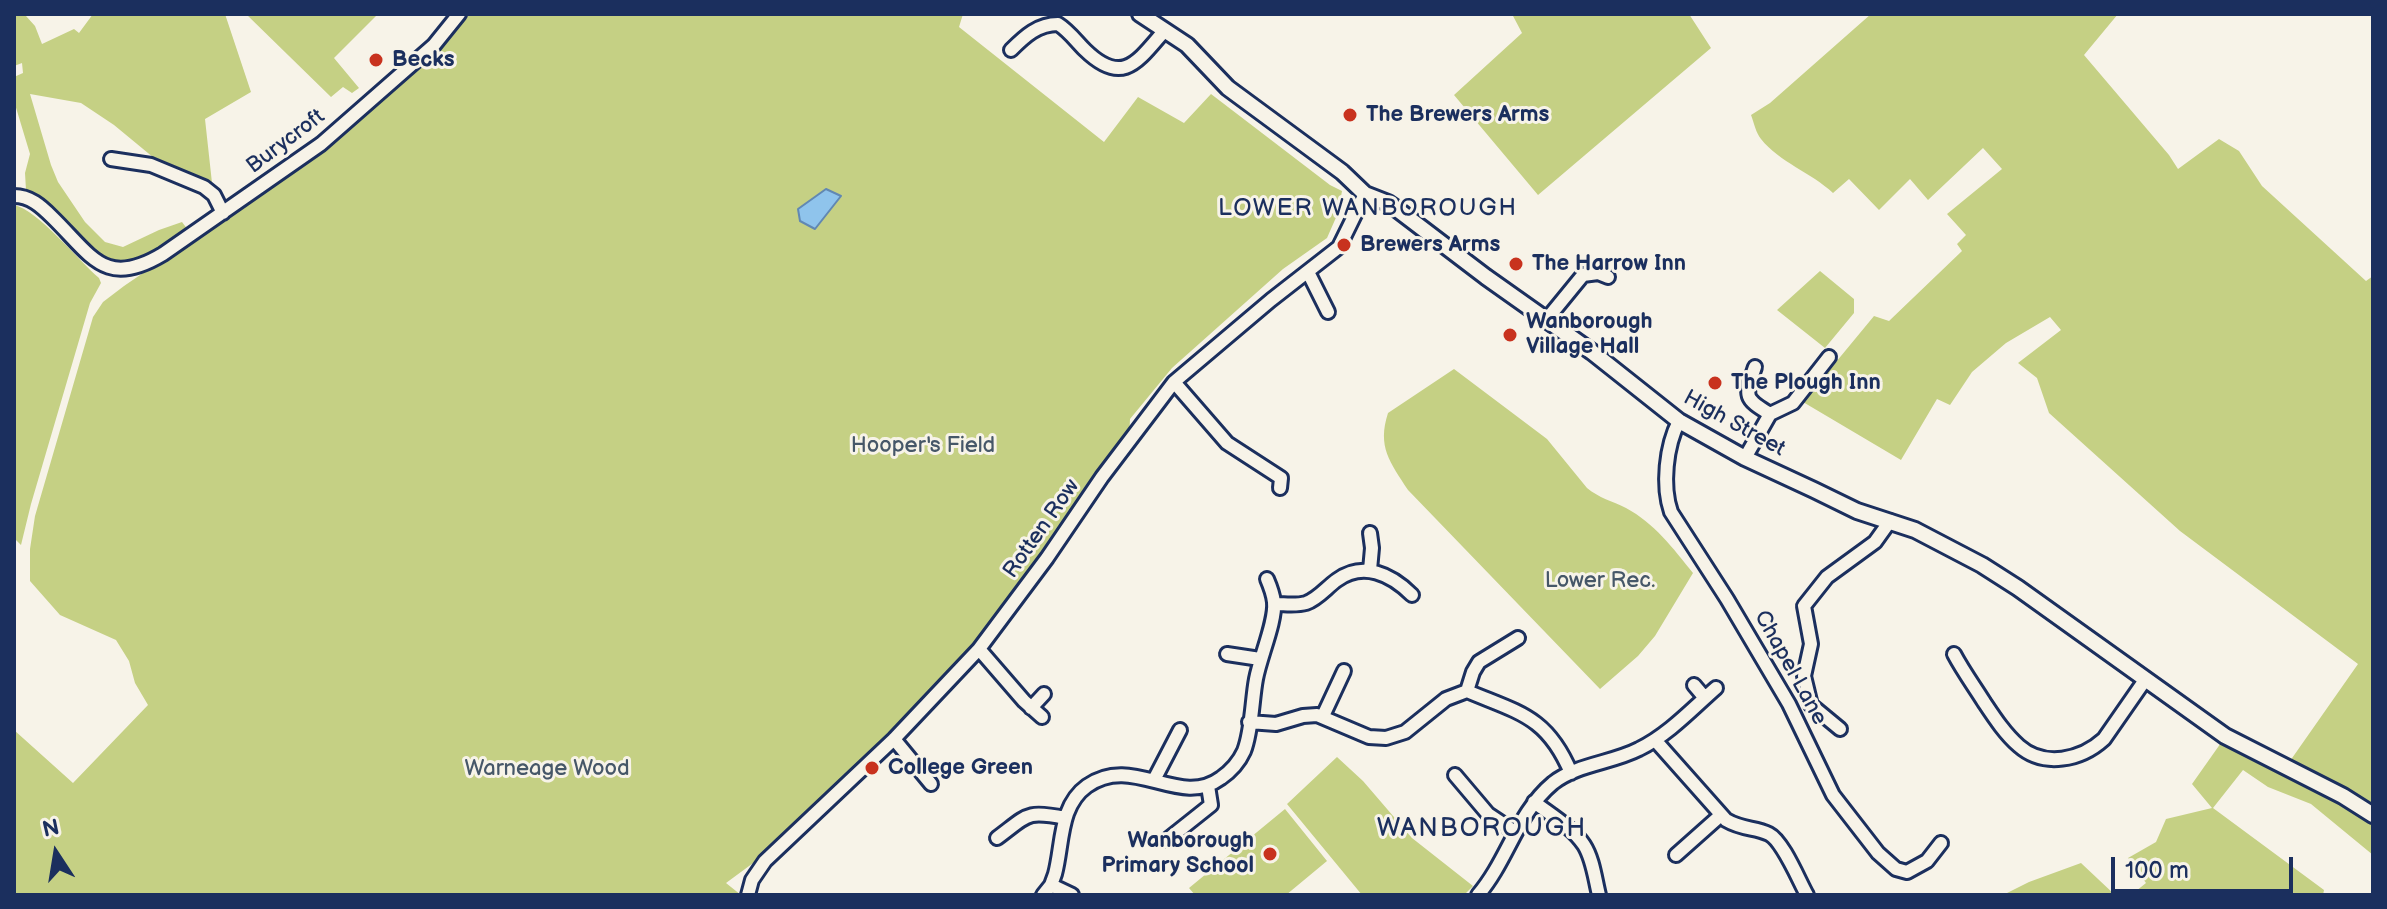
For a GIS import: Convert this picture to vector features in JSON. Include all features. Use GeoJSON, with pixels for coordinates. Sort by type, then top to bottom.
{"type":"FeatureCollection","features":[{"type":"Feature","properties":{"kind":"street","name":"Burycroft"},"geometry":{"type":"LineString","coordinates":[[14,196],[37,203],[97,260],[115,269],[132,269],[150,261],[223,213],[331,136],[434,45],[459,14]]}},
{"type":"Feature","properties":{"kind":"street","name":"High Street"},"geometry":{"type":"LineString","coordinates":[[1140,14],[1187,45],[1234,93],[1342,172],[1365,194],[1398,210],[1679,421],[1745,458],[1857,511],[1942,542],[1982,565],[2225,736],[2343,796],[2373,815]]}},
{"type":"Feature","properties":{"kind":"street"},"geometry":{"type":"LineString","coordinates":[[1011,50],[1028,34],[1046,25],[1058,24],[1102,64],[1114,69],[1125,68],[1138,61],[1165,30]]}},
{"type":"Feature","properties":{"kind":"street"},"geometry":{"type":"LineString","coordinates":[[111,159],[151,165],[204,187],[214,195],[223,213]]}},
{"type":"Feature","properties":{"kind":"street","name":"Rotten Row"},"geometry":{"type":"LineString","coordinates":[[748,892],[765,861],[894,739],[979,649],[1174,382],[1339,247],[1365,194]]}},
{"type":"Feature","properties":{"kind":"street"},"geometry":{"type":"LineString","coordinates":[[1308,272],[1328,312]]}},
{"type":"Feature","properties":{"kind":"street"},"geometry":{"type":"LineString","coordinates":[[1547,319],[1583,275],[1598,273],[1608,277]]}},
{"type":"Feature","properties":{"kind":"street"},"geometry":{"type":"LineString","coordinates":[[1745,458],[1770,414],[1793,403],[1829,357]]}},
{"type":"Feature","properties":{"kind":"street"},"geometry":{"type":"LineString","coordinates":[[1755,367],[1747,390],[1748,398],[1770,414]]}},
{"type":"Feature","properties":{"kind":"street"},"geometry":{"type":"LineString","coordinates":[[1174,382],[1227,443],[1281,478],[1280,488]]}},
{"type":"Feature","properties":{"kind":"street","name":"Chapel Lane"},"geometry":{"type":"LineString","coordinates":[[1679,421],[1673,434],[1667,480],[1671,512],[1789,704],[1833,795],[1878,853],[1896,869],[1907,872],[1919,867],[1941,843]]}},
{"type":"Feature","properties":{"kind":"street"},"geometry":{"type":"LineString","coordinates":[[1840,729],[1811,705],[1804,676],[1811,644],[1804,606],[1827,577],[1875,542],[1890,521]]}},
{"type":"Feature","properties":{"kind":"street"},"geometry":{"type":"LineString","coordinates":[[1370,533],[1370,570]]}},
{"type":"Feature","properties":{"kind":"street"},"geometry":{"type":"LineString","coordinates":[[1274,604],[1309,602],[1347,574],[1370,570],[1391,578],[1412,595]]}},
{"type":"Feature","properties":{"kind":"street"},"geometry":{"type":"LineString","coordinates":[[1072,895],[1047,890],[1058,863],[1065,818],[1081,791],[1106,776],[1122,774],[1184,787],[1208,786],[1224,776],[1239,760],[1246,745],[1260,659],[1272,621],[1274,604],[1267,579]]}},
{"type":"Feature","properties":{"kind":"street"},"geometry":{"type":"LineString","coordinates":[[1467,691],[1479,662],[1518,638]]}},
{"type":"Feature","properties":{"kind":"street"},"geometry":{"type":"LineString","coordinates":[[979,649],[1042,717]]}},
{"type":"Feature","properties":{"kind":"street"},"geometry":{"type":"LineString","coordinates":[[1227,654],[1260,659]]}},
{"type":"Feature","properties":{"kind":"street"},"geometry":{"type":"LineString","coordinates":[[1954,654],[1970,683],[2007,734],[2029,754],[2046,759],[2075,757],[2095,747],[2104,739],[2145,680]]}},
{"type":"Feature","properties":{"kind":"street"},"geometry":{"type":"LineString","coordinates":[[1323,716],[1344,671]]}},
{"type":"Feature","properties":{"kind":"street"},"geometry":{"type":"LineString","coordinates":[[1694,685],[1705,698]]}},
{"type":"Feature","properties":{"kind":"street"},"geometry":{"type":"LineString","coordinates":[[1478,895],[1493,875],[1534,802],[1553,784],[1571,773],[1633,752],[1655,740],[1716,688]]}},
{"type":"Feature","properties":{"kind":"street"},"geometry":{"type":"LineString","coordinates":[[1249,722],[1276,724],[1303,716],[1323,716],[1369,737],[1392,737],[1411,728],[1446,699],[1467,691],[1533,720],[1560,748],[1571,773]]}},
{"type":"Feature","properties":{"kind":"street"},"geometry":{"type":"LineString","coordinates":[[1031,708],[1044,694]]}},
{"type":"Feature","properties":{"kind":"street"},"geometry":{"type":"LineString","coordinates":[[1154,780],[1180,730]]}},
{"type":"Feature","properties":{"kind":"street"},"geometry":{"type":"LineString","coordinates":[[894,739],[931,784]]}},
{"type":"Feature","properties":{"kind":"street"},"geometry":{"type":"LineString","coordinates":[[1655,740],[1721,815],[1741,828],[1768,833],[1779,843],[1807,895]]}},
{"type":"Feature","properties":{"kind":"street"},"geometry":{"type":"LineString","coordinates":[[1455,775],[1493,818],[1515,832]]}},
{"type":"Feature","properties":{"kind":"street"},"geometry":{"type":"LineString","coordinates":[[1167,840],[1211,805],[1208,786]]}},
{"type":"Feature","properties":{"kind":"street"},"geometry":{"type":"LineString","coordinates":[[1454,795],[1464,786]]}},
{"type":"Feature","properties":{"kind":"street"},"geometry":{"type":"LineString","coordinates":[[1534,802],[1583,843],[1599,895]]}},
{"type":"Feature","properties":{"kind":"street"},"geometry":{"type":"LineString","coordinates":[[997,838],[1028,815],[1065,818]]}},
{"type":"Feature","properties":{"kind":"street"},"geometry":{"type":"LineString","coordinates":[[1676,855],[1721,815]]}},
{"type":"Feature","properties":{"kind":"green space"},"geometry":{"type":"Polygon","coordinates":[[[14,14],[26,16],[35,26],[42,44],[74,29],[79,33],[93,14],[225,14],[251,92],[205,119],[212,183],[154,158],[81,103],[30,94],[58,182],[85,222],[105,242],[123,247],[182,222],[188,230],[143,258],[127,263],[116,262],[96,253],[56,213],[26,190],[25,173],[30,154],[14,101],[14,77],[23,73],[22,63],[14,66],[14,14]]]}},
{"type":"Feature","properties":{"kind":"green space"},"geometry":{"type":"Polygon","coordinates":[[[246,14],[378,14],[334,58],[359,88],[352,93],[343,87],[331,97],[246,14]]]}},
{"type":"Feature","properties":{"kind":"green space"},"geometry":{"type":"Polygon","coordinates":[[[465,14],[963,14],[959,27],[1104,142],[1138,97],[1184,123],[1211,94],[1342,191],[1338,213],[1327,238],[1283,269],[1172,368],[1130,419],[1129,441],[979,649],[919,702],[891,734],[779,844],[726,883],[741,895],[14,895],[14,730],[73,783],[148,705],[116,640],[60,615],[30,581],[30,549],[35,516],[93,317],[103,302],[124,286],[325,149],[443,41],[465,14]]]}},
{"type":"Feature","properties":{"kind":"green space"},"geometry":{"type":"Polygon","coordinates":[[[1512,14],[1689,14],[1711,48],[1538,195],[1454,95],[1522,33],[1512,14]]]}},
{"type":"Feature","properties":{"kind":"green space"},"geometry":{"type":"Polygon","coordinates":[[[1871,14],[2118,14],[2084,55],[2178,169],[2219,139],[2239,151],[2262,186],[2366,281],[2373,276],[2373,855],[2311,804],[2268,787],[2243,770],[2213,808],[2324,890],[2323,895],[2131,895],[2146,883],[2128,858],[2156,842],[2166,819],[2212,808],[2192,784],[2223,740],[2283,771],[2358,664],[2180,531],[2049,413],[2037,378],[2018,363],[2061,330],[2050,317],[2006,343],[1972,372],[1950,405],[1937,399],[1901,460],[1803,402],[1874,316],[1889,321],[1962,251],[1957,244],[1966,235],[1947,214],[2002,169],[1983,148],[1928,200],[1910,179],[1879,210],[1849,179],[1833,193],[1777,154],[1761,139],[1751,115],[1770,103],[1871,14]]]}},
{"type":"Feature","properties":{"kind":"green space"},"geometry":{"type":"Polygon","coordinates":[[[14,205],[46,226],[101,283],[90,303],[21,545],[14,538],[14,205]]]}},
{"type":"Feature","properties":{"kind":"green space"},"geometry":{"type":"Polygon","coordinates":[[[1820,271],[1854,299],[1854,313],[1825,348],[1777,310],[1820,271]]]}},
{"type":"Feature","properties":{"kind":"green space","name":"Lower Rec."},"geometry":{"type":"Polygon","coordinates":[[[1454,369],[1547,439],[1587,488],[1645,521],[1693,573],[1655,636],[1638,656],[1600,689],[1408,490],[1387,454],[1384,435],[1388,413],[1454,369]]]}},
{"type":"Feature","properties":{"kind":"green space"},"geometry":{"type":"Polygon","coordinates":[[[1337,757],[1363,781],[1412,838],[1473,886],[1464,895],[1362,895],[1287,804],[1337,757]]]}},
{"type":"Feature","properties":{"kind":"green space","name":"Wanborough Primary School"},"geometry":{"type":"Polygon","coordinates":[[[1285,809],[1327,861],[1286,895],[1195,895],[1189,888],[1285,809]]]}},
{"type":"Feature","properties":{"kind":"green space"},"geometry":{"type":"Polygon","coordinates":[[[2081,863],[2115,895],[2003,895],[2029,882],[2081,863]]]}},
{"type":"Feature","properties":{"kind":"water"},"geometry":{"type":"Polygon","coordinates":[[[826,189],[841,196],[815,229],[800,221],[798,209],[826,189]]]}},
{"type":"Feature","properties":{"kind":"place","name":"Becks"},"geometry":{"type":"Point","coordinates":[376,60]}},
{"type":"Feature","properties":{"kind":"place","name":"The Brewers Arms"},"geometry":{"type":"Point","coordinates":[1350,115]}},
{"type":"Feature","properties":{"kind":"place","name":"Brewers Arms"},"geometry":{"type":"Point","coordinates":[1344,245]}},
{"type":"Feature","properties":{"kind":"place","name":"The Harrow Inn"},"geometry":{"type":"Point","coordinates":[1516,264]}},
{"type":"Feature","properties":{"kind":"place","name":"Wanborough Village Hall"},"geometry":{"type":"Point","coordinates":[1510,335]}},
{"type":"Feature","properties":{"kind":"place","name":"The Plough Inn"},"geometry":{"type":"Point","coordinates":[1715,383]}},
{"type":"Feature","properties":{"kind":"place","name":"College Green"},"geometry":{"type":"Point","coordinates":[872,768]}},
{"type":"Feature","properties":{"kind":"place","name":"Wanborough Primary School"},"geometry":{"type":"Point","coordinates":[1270,854]}},
{"type":"Feature","properties":{"kind":"district","name":"LOWER WANBOROUGH"},"geometry":{"type":"Point","coordinates":[1368,209]}},
{"type":"Feature","properties":{"kind":"district","name":"WANBOROUGH"},"geometry":{"type":"Point","coordinates":[1482,829]}},
{"type":"Feature","properties":{"kind":"park label","name":"Hooper's Field"},"geometry":{"type":"Point","coordinates":[923,446]}},
{"type":"Feature","properties":{"kind":"park label","name":"Warneage Wood"},"geometry":{"type":"Point","coordinates":[547,769]}}]}
